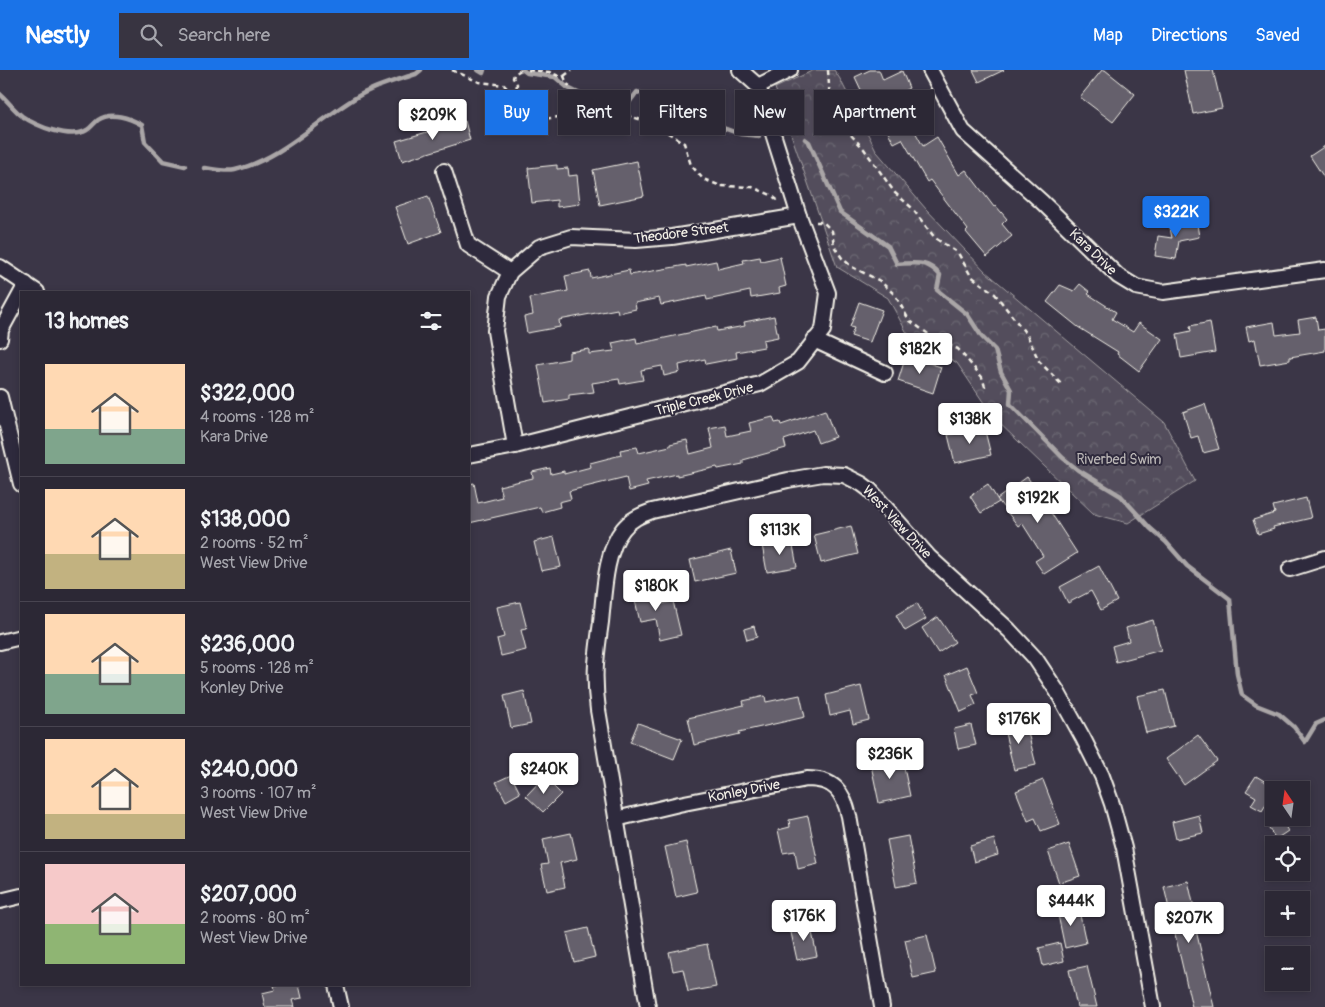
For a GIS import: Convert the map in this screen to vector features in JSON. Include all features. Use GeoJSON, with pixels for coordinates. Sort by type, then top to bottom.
{"type":"FeatureCollection","features":[{"type":"Feature","properties":{"kind":"street"},"geometry":{"type":"LineString","coordinates":[[740,70],[758,86],[790,70]]}},
{"type":"Feature","properties":{"kind":"street","name":"Kara Drive"},"geometry":{"type":"LineString","coordinates":[[930,70],[963,131],[1042,202],[1118,276],[1136,288],[1163,292],[1325,270]]}},
{"type":"Feature","properties":{"kind":"street","name":"Triple Creek Drive"},"geometry":{"type":"LineString","coordinates":[[470,455],[515,446],[760,384],[798,362],[822,330],[828,293],[799,216],[758,86]]}},
{"type":"Feature","properties":{"kind":"street"},"geometry":{"type":"LineString","coordinates":[[444,170],[468,244],[510,272]]}},
{"type":"Feature","properties":{"kind":"street","name":"Theodore Street"},"geometry":{"type":"LineString","coordinates":[[515,446],[495,331],[499,296],[510,272],[539,248],[572,237],[636,240],[672,237],[799,216]]}},
{"type":"Feature","properties":{"kind":"street"},"geometry":{"type":"LineString","coordinates":[[0,267],[31,288]]}},
{"type":"Feature","properties":{"kind":"street"},"geometry":{"type":"LineString","coordinates":[[0,340],[1,330],[20,303]]}},
{"type":"Feature","properties":{"kind":"street"},"geometry":{"type":"LineString","coordinates":[[814,340],[885,373]]}},
{"type":"Feature","properties":{"kind":"street"},"geometry":{"type":"LineString","coordinates":[[0,397],[20,480]]}},
{"type":"Feature","properties":{"kind":"street","name":"West View Drive"},"geometry":{"type":"LineString","coordinates":[[616,819],[598,710],[596,664],[609,564],[617,539],[623,529],[632,521],[652,511],[788,480],[823,474],[844,475],[870,490],[929,557],[1009,630],[1035,658],[1057,691],[1102,776],[1112,804],[1124,848],[1153,1007]]}},
{"type":"Feature","properties":{"kind":"street"},"geometry":{"type":"LineString","coordinates":[[1290,569],[1325,558]]}},
{"type":"Feature","properties":{"kind":"street"},"geometry":{"type":"LineString","coordinates":[[0,642],[20,637]]}},
{"type":"Feature","properties":{"kind":"street","name":"Konley Drive"},"geometry":{"type":"LineString","coordinates":[[616,819],[679,804],[807,779],[819,779],[831,784],[843,797],[849,816],[882,1007]]}},
{"type":"Feature","properties":{"kind":"street"},"geometry":{"type":"LineString","coordinates":[[616,819],[648,1007]]}},
{"type":"Feature","properties":{"kind":"street"},"geometry":{"type":"LineString","coordinates":[[0,901],[20,896]]}},
{"type":"Feature","properties":{"kind":"street"},"geometry":{"type":"LineString","coordinates":[[336,986],[341,1007]]}},
{"type":"Feature","properties":{"kind":"path"},"geometry":{"type":"LineString","coordinates":[[452,70],[479,82],[504,85],[509,90]]}},
{"type":"Feature","properties":{"kind":"path"},"geometry":{"type":"LineString","coordinates":[[516,90],[517,84],[514,74],[521,70]]}},
{"type":"Feature","properties":{"kind":"path"},"geometry":{"type":"LineString","coordinates":[[528,70],[549,72],[561,77],[572,70]]}},
{"type":"Feature","properties":{"kind":"path"},"geometry":{"type":"LineString","coordinates":[[828,70],[830,102],[836,119],[864,149],[895,193],[911,208],[935,238],[958,252],[971,276],[995,294],[1027,335],[1039,361],[1061,384]]}},
{"type":"Feature","properties":{"kind":"path"},"geometry":{"type":"LineString","coordinates":[[564,76],[564,80],[570,86]]}},
{"type":"Feature","properties":{"kind":"green space","name":"Riverbed Swim"},"geometry":{"type":"Polygon","coordinates":[[[814,70],[834,70],[846,90],[814,90],[814,135],[868,135],[877,152],[926,209],[986,272],[1164,422],[1195,481],[1128,523],[1094,514],[994,418],[957,363],[907,333],[888,298],[837,267],[791,135],[804,135],[804,90],[776,90],[775,88],[814,70]]]}},
{"type":"Feature","properties":{"kind":"building"},"geometry":{"type":"Polygon","coordinates":[[[870,70],[879,70],[883,80],[902,71],[909,88],[906,90],[861,90],[855,77],[870,70]]]}},
{"type":"Feature","properties":{"kind":"building"},"geometry":{"type":"Polygon","coordinates":[[[973,70],[1004,70],[979,82],[973,70]]]}},
{"type":"Feature","properties":{"kind":"building"},"geometry":{"type":"Polygon","coordinates":[[[1102,70],[1105,70],[1135,94],[1113,122],[1080,97],[1102,70]]]}},
{"type":"Feature","properties":{"kind":"building"},"geometry":{"type":"Polygon","coordinates":[[[1184,70],[1213,70],[1222,108],[1193,114],[1184,70]]]}},
{"type":"Feature","properties":{"kind":"building"},"geometry":{"type":"Polygon","coordinates":[[[465,121],[470,140],[402,161],[396,141],[465,121]]]}},
{"type":"Feature","properties":{"kind":"building"},"geometry":{"type":"Polygon","coordinates":[[[890,135],[917,135],[923,146],[937,137],[959,175],[966,170],[994,207],[996,206],[1007,219],[1002,224],[1012,236],[987,257],[966,232],[968,230],[930,180],[927,182],[902,139],[894,143],[890,135]]]}},
{"type":"Feature","properties":{"kind":"building"},"geometry":{"type":"Polygon","coordinates":[[[1325,146],[1325,179],[1310,156],[1325,146]]]}},
{"type":"Feature","properties":{"kind":"building"},"geometry":{"type":"Polygon","coordinates":[[[637,161],[644,196],[600,205],[593,170],[637,161]]]}},
{"type":"Feature","properties":{"kind":"building"},"geometry":{"type":"Polygon","coordinates":[[[557,165],[557,169],[568,168],[569,176],[577,175],[580,204],[557,207],[557,200],[532,203],[528,168],[557,165]]]}},
{"type":"Feature","properties":{"kind":"building"},"geometry":{"type":"Polygon","coordinates":[[[428,196],[441,232],[408,244],[395,207],[428,196]]]}},
{"type":"Feature","properties":{"kind":"building"},"geometry":{"type":"Polygon","coordinates":[[[1196,218],[1199,237],[1179,241],[1176,259],[1155,256],[1158,236],[1172,238],[1169,223],[1196,218]]]}},
{"type":"Feature","properties":{"kind":"building"},"geometry":{"type":"Polygon","coordinates":[[[760,257],[761,261],[780,257],[786,286],[779,288],[780,293],[751,298],[750,291],[707,300],[706,296],[661,305],[659,298],[635,303],[636,309],[618,313],[617,309],[559,320],[560,327],[527,333],[524,317],[533,315],[530,298],[568,291],[565,276],[590,271],[591,278],[629,270],[630,275],[716,261],[718,269],[744,263],[743,260],[760,257]]]}},
{"type":"Feature","properties":{"kind":"building"},"geometry":{"type":"Polygon","coordinates":[[[1080,284],[1090,292],[1088,294],[1116,312],[1112,319],[1133,332],[1139,323],[1162,339],[1139,371],[1117,354],[1118,352],[1078,327],[1047,302],[1060,285],[1074,291],[1080,284]]]}},
{"type":"Feature","properties":{"kind":"building"},"geometry":{"type":"Polygon","coordinates":[[[859,302],[882,310],[870,342],[851,336],[854,328],[850,327],[859,302]]]}},
{"type":"Feature","properties":{"kind":"building"},"geometry":{"type":"Polygon","coordinates":[[[774,316],[778,337],[763,340],[764,347],[736,352],[737,358],[706,364],[705,359],[679,365],[680,372],[664,376],[662,366],[641,370],[643,380],[620,384],[619,379],[592,383],[594,392],[569,395],[569,399],[545,403],[538,365],[569,359],[569,352],[589,349],[589,354],[614,351],[612,343],[636,338],[637,344],[716,327],[717,331],[745,326],[744,322],[774,316]]]}},
{"type":"Feature","properties":{"kind":"building"},"geometry":{"type":"Polygon","coordinates":[[[1316,317],[1318,330],[1325,329],[1325,351],[1290,357],[1290,360],[1260,365],[1255,339],[1249,341],[1246,327],[1274,322],[1276,335],[1300,332],[1298,320],[1316,317]]]}},
{"type":"Feature","properties":{"kind":"building"},"geometry":{"type":"Polygon","coordinates":[[[1210,322],[1215,352],[1181,358],[1177,334],[1191,331],[1190,326],[1210,322]]]}},
{"type":"Feature","properties":{"kind":"building"},"geometry":{"type":"Polygon","coordinates":[[[910,357],[941,367],[933,393],[898,381],[904,362],[908,363],[910,357]]]}},
{"type":"Feature","properties":{"kind":"building"},"geometry":{"type":"Polygon","coordinates":[[[1205,404],[1219,449],[1203,453],[1198,436],[1191,438],[1183,412],[1205,404]]]}},
{"type":"Feature","properties":{"kind":"building"},"geometry":{"type":"Polygon","coordinates":[[[825,410],[835,437],[818,443],[813,430],[784,440],[786,448],[743,460],[743,464],[718,469],[717,467],[677,476],[677,474],[646,481],[648,486],[629,491],[626,477],[569,491],[571,499],[559,502],[560,507],[542,512],[540,507],[470,523],[470,484],[474,483],[478,503],[502,497],[499,486],[533,478],[532,472],[550,468],[551,474],[564,471],[564,474],[591,467],[590,463],[621,455],[620,450],[637,447],[639,453],[687,440],[690,454],[713,448],[709,428],[725,425],[727,436],[751,431],[749,423],[773,417],[775,423],[780,422],[781,425],[825,410]]]}},
{"type":"Feature","properties":{"kind":"building"},"geometry":{"type":"Polygon","coordinates":[[[984,427],[991,455],[955,463],[948,435],[984,427]]]}},
{"type":"Feature","properties":{"kind":"building"},"geometry":{"type":"Polygon","coordinates":[[[1027,477],[1047,503],[1046,505],[1077,553],[1044,574],[1035,561],[1043,556],[1022,523],[1018,526],[997,499],[1027,477]]]}},
{"type":"Feature","properties":{"kind":"building"},"geometry":{"type":"Polygon","coordinates":[[[988,484],[999,502],[981,513],[970,496],[988,484]]]}},
{"type":"Feature","properties":{"kind":"building"},"geometry":{"type":"Polygon","coordinates":[[[1306,498],[1311,518],[1273,527],[1274,529],[1258,534],[1253,520],[1275,513],[1273,506],[1306,498]]]}},
{"type":"Feature","properties":{"kind":"building"},"geometry":{"type":"Polygon","coordinates":[[[851,526],[858,554],[821,563],[814,535],[851,526]]]}},
{"type":"Feature","properties":{"kind":"building"},"geometry":{"type":"Polygon","coordinates":[[[554,537],[561,567],[541,571],[534,542],[554,537]]]}},
{"type":"Feature","properties":{"kind":"building"},"geometry":{"type":"Polygon","coordinates":[[[792,540],[797,567],[767,572],[762,545],[792,540]]]}},
{"type":"Feature","properties":{"kind":"building"},"geometry":{"type":"Polygon","coordinates":[[[731,550],[736,573],[695,582],[690,560],[731,550]]]}},
{"type":"Feature","properties":{"kind":"building"},"geometry":{"type":"Polygon","coordinates":[[[1099,566],[1117,601],[1101,610],[1091,591],[1068,603],[1060,587],[1099,566]]]}},
{"type":"Feature","properties":{"kind":"building"},"geometry":{"type":"Polygon","coordinates":[[[652,583],[657,605],[673,601],[681,635],[660,640],[656,619],[640,622],[632,587],[652,583]]]}},
{"type":"Feature","properties":{"kind":"building"},"geometry":{"type":"Polygon","coordinates":[[[520,602],[527,629],[521,630],[526,650],[501,656],[497,639],[504,637],[497,607],[520,602]]]}},
{"type":"Feature","properties":{"kind":"building"},"geometry":{"type":"Polygon","coordinates":[[[917,603],[926,619],[905,631],[896,615],[917,603]]]}},
{"type":"Feature","properties":{"kind":"building"},"geometry":{"type":"Polygon","coordinates":[[[938,617],[955,642],[938,653],[922,628],[938,617]]]}},
{"type":"Feature","properties":{"kind":"building"},"geometry":{"type":"Polygon","coordinates":[[[1153,620],[1161,650],[1116,662],[1112,646],[1129,641],[1126,628],[1153,620]]]}},
{"type":"Feature","properties":{"kind":"building"},"geometry":{"type":"Polygon","coordinates":[[[754,626],[757,637],[747,640],[744,629],[754,626]]]}},
{"type":"Feature","properties":{"kind":"building"},"geometry":{"type":"Polygon","coordinates":[[[967,666],[978,693],[972,695],[976,705],[961,712],[946,675],[967,666]]]}},
{"type":"Feature","properties":{"kind":"building"},"geometry":{"type":"Polygon","coordinates":[[[861,686],[869,720],[853,724],[850,711],[830,716],[826,695],[861,686]]]}},
{"type":"Feature","properties":{"kind":"building"},"geometry":{"type":"Polygon","coordinates":[[[1165,690],[1174,726],[1146,733],[1137,696],[1165,690]]]}},
{"type":"Feature","properties":{"kind":"building"},"geometry":{"type":"Polygon","coordinates":[[[524,691],[531,724],[511,728],[504,696],[524,691]]]}},
{"type":"Feature","properties":{"kind":"building"},"geometry":{"type":"Polygon","coordinates":[[[800,695],[805,717],[739,732],[740,734],[694,745],[688,718],[744,705],[743,701],[765,696],[766,702],[800,695]]]}},
{"type":"Feature","properties":{"kind":"building"},"geometry":{"type":"Polygon","coordinates":[[[1025,720],[1036,765],[1014,770],[1003,725],[1025,720]]]}},
{"type":"Feature","properties":{"kind":"building"},"geometry":{"type":"Polygon","coordinates":[[[638,723],[682,739],[674,759],[630,742],[638,723]]]}},
{"type":"Feature","properties":{"kind":"building"},"geometry":{"type":"Polygon","coordinates":[[[971,725],[976,745],[958,749],[954,729],[971,725]]]}},
{"type":"Feature","properties":{"kind":"building"},"geometry":{"type":"Polygon","coordinates":[[[1198,735],[1217,761],[1184,785],[1166,759],[1198,735]]]}},
{"type":"Feature","properties":{"kind":"building"},"geometry":{"type":"Polygon","coordinates":[[[902,758],[910,796],[879,803],[871,765],[902,758]]]}},
{"type":"Feature","properties":{"kind":"building"},"geometry":{"type":"Polygon","coordinates":[[[511,775],[520,793],[506,801],[496,782],[511,775]]]}},
{"type":"Feature","properties":{"kind":"building"},"geometry":{"type":"Polygon","coordinates":[[[1256,776],[1265,781],[1265,806],[1262,811],[1251,805],[1256,797],[1246,791],[1256,776]]]}},
{"type":"Feature","properties":{"kind":"building"},"geometry":{"type":"Polygon","coordinates":[[[544,777],[561,794],[543,812],[526,796],[544,777]]]}},
{"type":"Feature","properties":{"kind":"building"},"geometry":{"type":"Polygon","coordinates":[[[1043,780],[1060,824],[1041,831],[1035,818],[1028,821],[1016,791],[1043,780]]]}},
{"type":"Feature","properties":{"kind":"building"},"geometry":{"type":"Polygon","coordinates":[[[1199,815],[1203,833],[1176,839],[1172,822],[1199,815]]]}},
{"type":"Feature","properties":{"kind":"building"},"geometry":{"type":"Polygon","coordinates":[[[808,816],[818,864],[798,869],[795,851],[783,853],[778,830],[790,827],[789,820],[808,816]]]}},
{"type":"Feature","properties":{"kind":"building"},"geometry":{"type":"Polygon","coordinates":[[[1267,826],[1285,826],[1288,831],[1280,836],[1274,836],[1267,826]]]}},
{"type":"Feature","properties":{"kind":"building"},"geometry":{"type":"Polygon","coordinates":[[[571,833],[577,859],[560,863],[565,887],[547,891],[541,865],[548,864],[543,839],[571,833]]]}},
{"type":"Feature","properties":{"kind":"building"},"geometry":{"type":"Polygon","coordinates":[[[908,836],[917,883],[896,887],[887,840],[908,836]]]}},
{"type":"Feature","properties":{"kind":"building"},"geometry":{"type":"Polygon","coordinates":[[[994,839],[998,855],[974,862],[970,846],[994,839]]]}},
{"type":"Feature","properties":{"kind":"building"},"geometry":{"type":"Polygon","coordinates":[[[686,842],[697,892],[676,897],[665,847],[686,842]]]}},
{"type":"Feature","properties":{"kind":"building"},"geometry":{"type":"Polygon","coordinates":[[[1069,844],[1080,876],[1059,883],[1048,851],[1069,844]]]}},
{"type":"Feature","properties":{"kind":"building"},"geometry":{"type":"Polygon","coordinates":[[[1188,881],[1198,925],[1195,926],[1214,1007],[1192,1007],[1164,887],[1188,881]]]}},
{"type":"Feature","properties":{"kind":"building"},"geometry":{"type":"Polygon","coordinates":[[[1078,906],[1086,943],[1065,948],[1057,910],[1078,906]]]}},
{"type":"Feature","properties":{"kind":"building"},"geometry":{"type":"Polygon","coordinates":[[[810,923],[817,956],[797,960],[790,928],[810,923]]]}},
{"type":"Feature","properties":{"kind":"building"},"geometry":{"type":"Polygon","coordinates":[[[588,928],[595,957],[574,962],[567,933],[588,928]]]}},
{"type":"Feature","properties":{"kind":"building"},"geometry":{"type":"Polygon","coordinates":[[[927,935],[936,973],[913,978],[905,940],[927,935]]]}},
{"type":"Feature","properties":{"kind":"building"},"geometry":{"type":"Polygon","coordinates":[[[1060,943],[1064,961],[1043,966],[1039,948],[1060,943]]]}},
{"type":"Feature","properties":{"kind":"building"},"geometry":{"type":"Polygon","coordinates":[[[707,944],[716,987],[688,992],[683,969],[673,971],[669,952],[707,944]]]}},
{"type":"Feature","properties":{"kind":"building"},"geometry":{"type":"Polygon","coordinates":[[[1087,966],[1097,1007],[1077,1007],[1069,970],[1087,966]]]}},
{"type":"Feature","properties":{"kind":"building"},"geometry":{"type":"Polygon","coordinates":[[[274,986],[299,986],[302,998],[292,1000],[294,1007],[265,1007],[262,993],[275,990],[274,986]]]}},
{"type":"Feature","properties":{"kind":"waterway"},"geometry":{"type":"LineString","coordinates":[[204,168],[231,171],[253,164],[285,147],[362,94],[381,85],[416,74],[421,70]]}},
{"type":"Feature","properties":{"kind":"waterway"},"geometry":{"type":"LineString","coordinates":[[478,70],[483,73],[484,70]]}},
{"type":"Feature","properties":{"kind":"waterway"},"geometry":{"type":"LineString","coordinates":[[523,70],[527,73],[555,77],[568,88],[584,96],[628,104],[637,92],[664,101],[690,116],[740,134],[759,136]]}},
{"type":"Feature","properties":{"kind":"waterway"},"geometry":{"type":"LineString","coordinates":[[0,94],[19,114],[28,120],[63,133],[80,133],[103,117],[120,116],[132,120],[142,125],[145,142],[163,161],[185,166]]}},
{"type":"Feature","properties":{"kind":"waterway"},"geometry":{"type":"LineString","coordinates":[[805,139],[809,142],[840,212],[888,246],[897,264],[916,263],[926,265],[940,275],[937,290],[967,314],[982,337],[995,350],[1001,372],[1011,390],[1010,404],[1063,458],[1078,470],[1121,496],[1187,566],[1230,599],[1237,674],[1242,695],[1256,705],[1279,714],[1294,727],[1305,742],[1316,724],[1325,720]]}}]}
